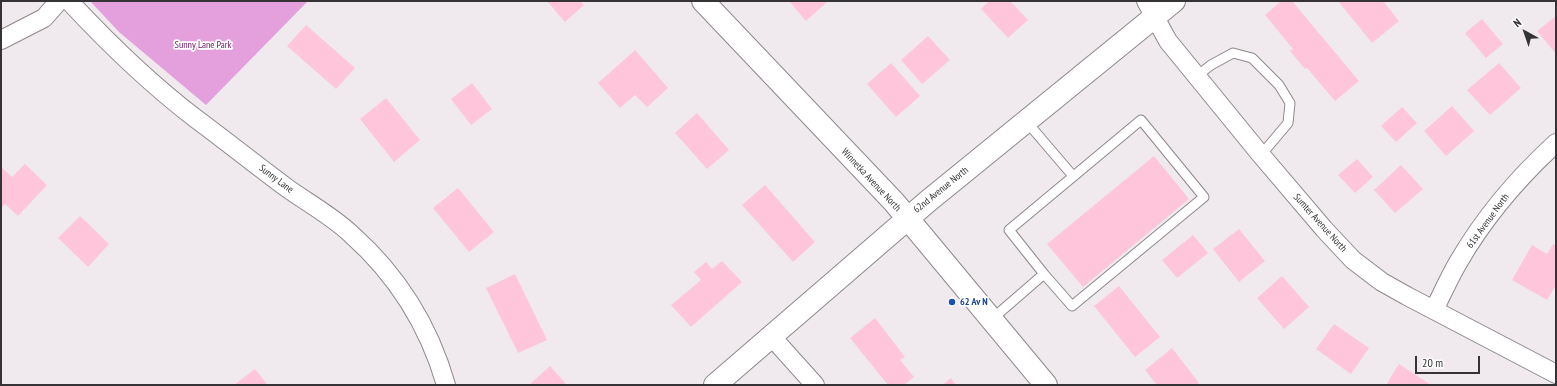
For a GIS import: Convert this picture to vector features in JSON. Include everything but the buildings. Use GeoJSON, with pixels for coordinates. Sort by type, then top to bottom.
{"type":"FeatureCollection","features":[{"type":"Feature","properties":{"kind":"street"},"geometry":{"type":"LineString","coordinates":[[1,40],[44,18],[59,1]]}},
{"type":"Feature","properties":{"kind":"street","name":"Sunny Lane"},"geometry":{"type":"LineString","coordinates":[[69,1],[108,43],[143,76],[213,131],[350,233],[376,257],[403,292],[426,330],[442,368],[446,385]]}},
{"type":"Feature","properties":{"kind":"street","name":"Winnetka Avenue North"},"geometry":{"type":"LineString","coordinates":[[702,1],[907,218],[1046,385]]}},
{"type":"Feature","properties":{"kind":"street","name":"62nd Avenue North"},"geometry":{"type":"LineString","coordinates":[[714,385],[907,218],[1026,121],[1150,9],[1174,1]]}},
{"type":"Feature","properties":{"kind":"street","name":"Sumter Avenue North"},"geometry":{"type":"LineString","coordinates":[[1150,9],[1168,41],[1324,230],[1353,260],[1382,282],[1556,374]]}},
{"type":"Feature","properties":{"kind":"street","name":"61st Avenue North"},"geometry":{"type":"LineString","coordinates":[[1434,310],[1459,260],[1494,210],[1531,166],[1556,143]]}},
{"type":"Feature","properties":{"kind":"street"},"geometry":{"type":"LineString","coordinates":[[771,336],[815,385]]}},
{"type":"Feature","properties":{"kind":"lane"},"geometry":{"type":"LineString","coordinates":[[1197,76],[1233,53],[1252,58],[1279,85],[1290,103],[1288,123],[1261,155]]}},
{"type":"Feature","properties":{"kind":"lane"},"geometry":{"type":"LineString","coordinates":[[1141,120],[1204,198],[1072,306],[1044,274],[1009,230],[1141,120]]}},
{"type":"Feature","properties":{"kind":"lane"},"geometry":{"type":"LineString","coordinates":[[1026,121],[1073,176]]}},
{"type":"Feature","properties":{"kind":"lane"},"geometry":{"type":"LineString","coordinates":[[992,319],[1044,274]]}},
{"type":"Feature","properties":{"kind":"green space","name":"Sunny Lane Park"},"geometry":{"type":"Polygon","coordinates":[[[90,1],[308,1],[206,105],[119,32],[90,1]]]}},
{"type":"Feature","properties":{"kind":"place","name":"62 Av N"},"geometry":{"type":"Point","coordinates":[952,302]}}]}
